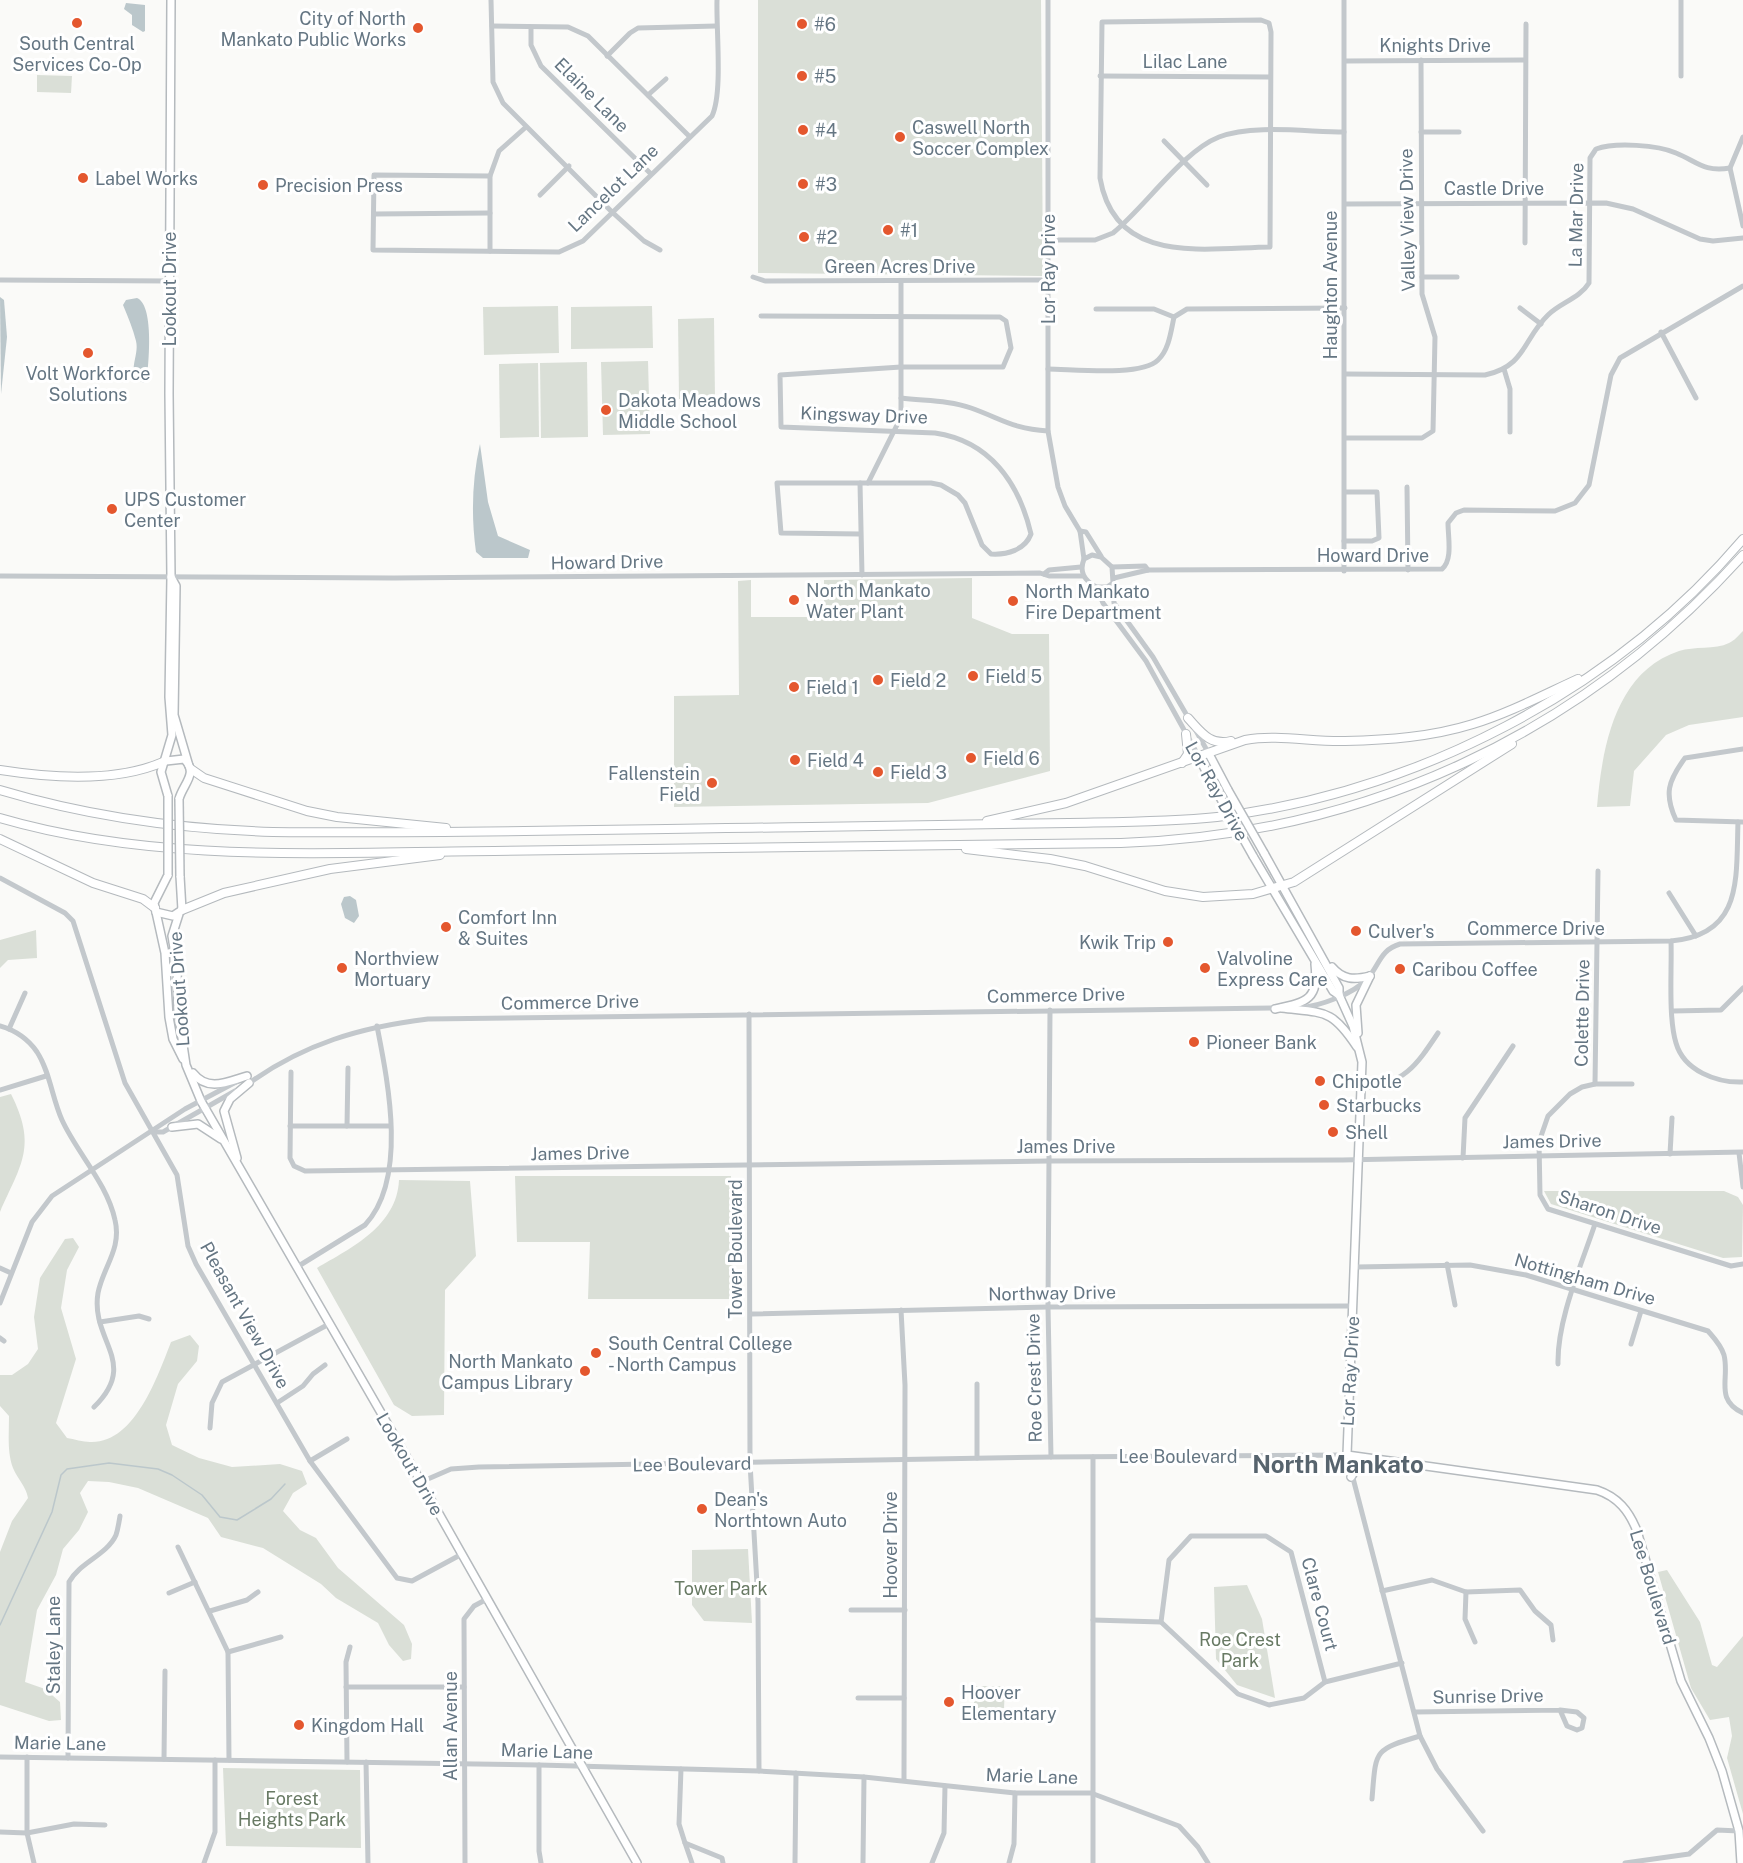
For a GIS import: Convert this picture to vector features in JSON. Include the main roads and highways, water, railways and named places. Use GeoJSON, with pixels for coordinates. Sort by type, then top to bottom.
{"type":"FeatureCollection","features":[{"type":"Feature","properties":{"kind":"highway"},"geometry":{"type":"LineString","coordinates":[[0,790],[108,817],[194,828],[283,832],[965,825],[1189,820],[1317,798],[1381,780],[1467,746],[1544,704],[1593,672],[1680,604],[1743,538]]}},
{"type":"Feature","properties":{"kind":"highway"},"geometry":{"type":"LineString","coordinates":[[931,846],[1050,859],[1184,894],[1229,897],[1284,886],[1468,773],[1585,695],[1644,650],[1690,610],[1743,555]]}},
{"type":"Feature","properties":{"kind":"highway"},"geometry":{"type":"LineString","coordinates":[[1188,718],[1204,736],[1215,742],[1259,737],[1340,741],[1425,735],[1473,724],[1507,712],[1593,672]]}},
{"type":"Feature","properties":{"kind":"highway"},"geometry":{"type":"LineString","coordinates":[[0,818],[59,832],[173,849],[456,851],[1155,842],[1221,835],[1322,816],[1398,791],[1490,751],[1536,726]]}},
{"type":"Feature","properties":{"kind":"highway"},"geometry":{"type":"LineString","coordinates":[[1181,764],[1188,754],[1186,734]]}},
{"type":"Feature","properties":{"kind":"highway"},"geometry":{"type":"LineString","coordinates":[[965,825],[1066,803],[1259,737]]}},
{"type":"Feature","properties":{"kind":"highway"},"geometry":{"type":"LineString","coordinates":[[0,770],[51,775],[96,775],[140,770],[164,761]]}},
{"type":"Feature","properties":{"kind":"highway"},"geometry":{"type":"LineString","coordinates":[[190,767],[204,778],[307,811],[364,822],[431,825],[462,831]]}},
{"type":"Feature","properties":{"kind":"highway"},"geometry":{"type":"LineString","coordinates":[[0,839],[85,880],[143,899],[155,910]]}},
{"type":"Feature","properties":{"kind":"highway"},"geometry":{"type":"LineString","coordinates":[[181,912],[224,893],[330,868],[436,856],[456,851]]}},
{"type":"Feature","properties":{"kind":"main road","name":"Lookout Drive"},"geometry":{"type":"LineString","coordinates":[[171,0],[169,697],[172,735],[162,772],[168,796],[168,875],[154,898],[165,954],[173,1039],[201,1101],[637,1863]]}},
{"type":"Feature","properties":{"kind":"main road","name":"Lookout Drive"},"geometry":{"type":"LineString","coordinates":[[171,577],[176,586],[174,715],[190,767],[189,780],[179,799],[181,912],[172,936],[177,966],[178,1011],[186,1065]]}},
{"type":"Feature","properties":{"kind":"main road","name":"Lor Ray Drive"},"geometry":{"type":"LineString","coordinates":[[1209,754],[1324,957],[1339,988],[1339,995],[1353,1026],[1360,1052],[1362,1088],[1347,1455]]}},
{"type":"Feature","properties":{"kind":"main road"},"geometry":{"type":"LineString","coordinates":[[164,761],[179,758],[190,767]]}},
{"type":"Feature","properties":{"kind":"main road","name":"Lor Ray Drive"},"geometry":{"type":"LineString","coordinates":[[1199,758],[1272,890],[1333,991],[1339,995]]}},
{"type":"Feature","properties":{"kind":"main road","name":"Lookout Drive"},"geometry":{"type":"LineString","coordinates":[[155,910],[167,916],[181,912]]}},
{"type":"Feature","properties":{"kind":"main road"},"geometry":{"type":"LineString","coordinates":[[1324,957],[1343,976],[1356,980],[1370,976],[1356,1005],[1360,1052]]}},
{"type":"Feature","properties":{"kind":"main road"},"geometry":{"type":"LineString","coordinates":[[1314,958],[1316,985],[1310,997],[1298,1004],[1279,1008],[1319,1012],[1333,1017],[1343,1027],[1360,1052]]}},
{"type":"Feature","properties":{"kind":"main road"},"geometry":{"type":"LineString","coordinates":[[186,1065],[204,1084],[218,1085],[248,1080],[230,1099],[224,1111],[240,1169]]}},
{"type":"Feature","properties":{"kind":"main road"},"geometry":{"type":"LineString","coordinates":[[171,1127],[198,1124],[223,1140]]}},
{"type":"Feature","properties":{"kind":"main road","name":"Lee Boulevard"},"geometry":{"type":"LineString","coordinates":[[1347,1455],[1597,1490],[1608,1494],[1627,1509],[1637,1531],[1681,1681],[1716,1752],[1741,1831],[1741,1863]]}},
{"type":"Feature","properties":{"kind":"main road"},"geometry":{"type":"LineString","coordinates":[[1351,1477],[1358,1466],[1398,1462]]}},
{"type":"Feature","properties":{"kind":"waterway"},"geometry":{"type":"LineString","coordinates":[[0,1625],[52,1512],[61,1475],[67,1469],[109,1463],[158,1469],[172,1475],[202,1495],[220,1517],[237,1520],[271,1499],[285,1484]]}},
{"type":"Feature","properties":{"kind":"place","name":"South Central Services Co-Op"},"geometry":{"type":"Point","coordinates":[77,23]}},
{"type":"Feature","properties":{"kind":"place","name":"#6"},"geometry":{"type":"Point","coordinates":[802,24]}},
{"type":"Feature","properties":{"kind":"place","name":"City of North Mankato Public Works"},"geometry":{"type":"Point","coordinates":[418,28]}},
{"type":"Feature","properties":{"kind":"place","name":"#5"},"geometry":{"type":"Point","coordinates":[802,76]}},
{"type":"Feature","properties":{"kind":"place","name":"#4"},"geometry":{"type":"Point","coordinates":[803,130]}},
{"type":"Feature","properties":{"kind":"place","name":"Caswell North Soccer Complex"},"geometry":{"type":"Point","coordinates":[900,137]}},
{"type":"Feature","properties":{"kind":"place","name":"Label Works"},"geometry":{"type":"Point","coordinates":[83,178]}},
{"type":"Feature","properties":{"kind":"place","name":"#3"},"geometry":{"type":"Point","coordinates":[803,184]}},
{"type":"Feature","properties":{"kind":"place","name":"Precision Press"},"geometry":{"type":"Point","coordinates":[263,185]}},
{"type":"Feature","properties":{"kind":"place","name":"#1"},"geometry":{"type":"Point","coordinates":[888,230]}},
{"type":"Feature","properties":{"kind":"place","name":"#2"},"geometry":{"type":"Point","coordinates":[804,237]}},
{"type":"Feature","properties":{"kind":"place","name":"Volt Workforce Solutions"},"geometry":{"type":"Point","coordinates":[88,353]}},
{"type":"Feature","properties":{"kind":"place","name":"Dakota Meadows Middle School"},"geometry":{"type":"Point","coordinates":[606,410]}},
{"type":"Feature","properties":{"kind":"place","name":"UPS Customer Center"},"geometry":{"type":"Point","coordinates":[112,509]}},
{"type":"Feature","properties":{"kind":"place","name":"North Mankato Water Plant"},"geometry":{"type":"Point","coordinates":[794,600]}},
{"type":"Feature","properties":{"kind":"place","name":"North Mankato Fire Department"},"geometry":{"type":"Point","coordinates":[1013,601]}},
{"type":"Feature","properties":{"kind":"place","name":"Field 5"},"geometry":{"type":"Point","coordinates":[973,676]}},
{"type":"Feature","properties":{"kind":"place","name":"Field 2"},"geometry":{"type":"Point","coordinates":[878,680]}},
{"type":"Feature","properties":{"kind":"place","name":"Field 1"},"geometry":{"type":"Point","coordinates":[794,687]}},
{"type":"Feature","properties":{"kind":"place","name":"Field 6"},"geometry":{"type":"Point","coordinates":[971,758]}},
{"type":"Feature","properties":{"kind":"place","name":"Field 4"},"geometry":{"type":"Point","coordinates":[795,760]}},
{"type":"Feature","properties":{"kind":"place","name":"Field 3"},"geometry":{"type":"Point","coordinates":[878,772]}},
{"type":"Feature","properties":{"kind":"place","name":"Fallenstein Field"},"geometry":{"type":"Point","coordinates":[712,783]}},
{"type":"Feature","properties":{"kind":"place","name":"Comfort Inn & Suites"},"geometry":{"type":"Point","coordinates":[446,927]}},
{"type":"Feature","properties":{"kind":"place","name":"Culver's"},"geometry":{"type":"Point","coordinates":[1356,931]}},
{"type":"Feature","properties":{"kind":"place","name":"Kwik Trip"},"geometry":{"type":"Point","coordinates":[1168,942]}},
{"type":"Feature","properties":{"kind":"place","name":"Northview Mortuary"},"geometry":{"type":"Point","coordinates":[342,968]}},
{"type":"Feature","properties":{"kind":"place","name":"Valvoline Express Care"},"geometry":{"type":"Point","coordinates":[1205,968]}},
{"type":"Feature","properties":{"kind":"place","name":"Caribou Coffee"},"geometry":{"type":"Point","coordinates":[1400,969]}},
{"type":"Feature","properties":{"kind":"place","name":"Pioneer Bank"},"geometry":{"type":"Point","coordinates":[1194,1042]}},
{"type":"Feature","properties":{"kind":"place","name":"Chipotle"},"geometry":{"type":"Point","coordinates":[1320,1081]}},
{"type":"Feature","properties":{"kind":"place","name":"Starbucks"},"geometry":{"type":"Point","coordinates":[1324,1105]}},
{"type":"Feature","properties":{"kind":"place","name":"Shell"},"geometry":{"type":"Point","coordinates":[1333,1132]}},
{"type":"Feature","properties":{"kind":"place","name":"South Central College - North Campus"},"geometry":{"type":"Point","coordinates":[596,1353]}},
{"type":"Feature","properties":{"kind":"place","name":"North Mankato Campus Library"},"geometry":{"type":"Point","coordinates":[585,1371]}},
{"type":"Feature","properties":{"kind":"place","name":"Dean's Northtown Auto"},"geometry":{"type":"Point","coordinates":[702,1509]}},
{"type":"Feature","properties":{"kind":"place","name":"Hoover Elementary"},"geometry":{"type":"Point","coordinates":[949,1702]}},
{"type":"Feature","properties":{"kind":"place","name":"Kingdom Hall"},"geometry":{"type":"Point","coordinates":[299,1725]}},
{"type":"Feature","properties":{"kind":"district","name":"North Mankato"},"geometry":{"type":"Point","coordinates":[1338,1464]}},
{"type":"Feature","properties":{"kind":"park label","name":"Tower Park"},"geometry":{"type":"Point","coordinates":[721,1588]}},
{"type":"Feature","properties":{"kind":"park label","name":"Roe Crest Park"},"geometry":{"type":"Point","coordinates":[1240,1649]}},
{"type":"Feature","properties":{"kind":"park label","name":"Forest Heights Park"},"geometry":{"type":"Point","coordinates":[292,1808]}}]}
